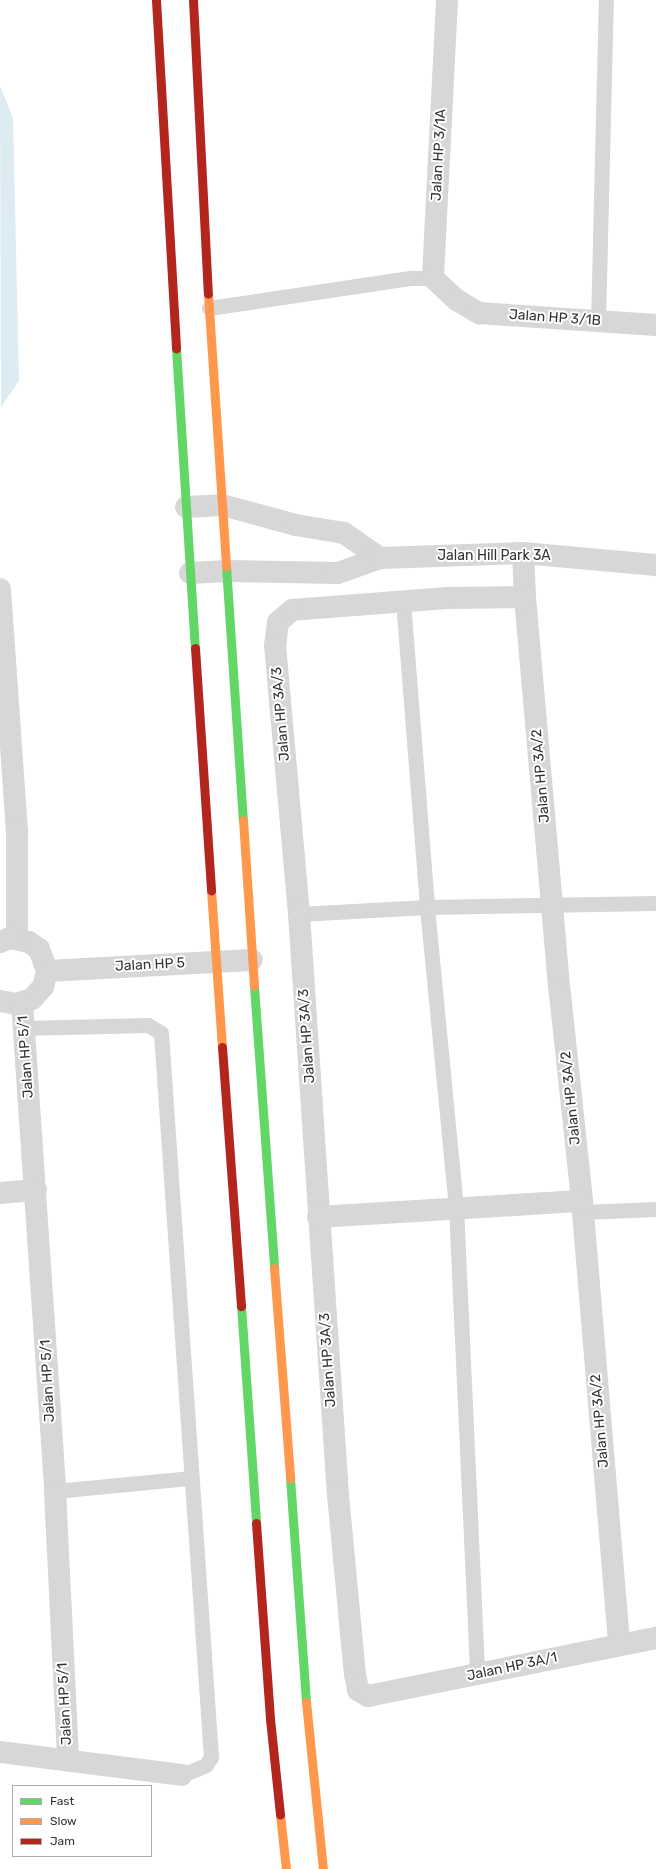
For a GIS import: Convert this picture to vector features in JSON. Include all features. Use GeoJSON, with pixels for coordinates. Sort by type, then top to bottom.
{"type":"FeatureCollection","features":[{"type":"Feature","properties":{"kind":"street"},"geometry":{"type":"LineString","coordinates":[[156,0],[190,573],[216,962],[270,1719],[286,1869]]}},
{"type":"Feature","properties":{"kind":"street"},"geometry":{"type":"LineString","coordinates":[[193,0],[209,308],[252,960],[306,1716],[322,1869]]}},
{"type":"Feature","properties":{"kind":"street","name":"Jalan HP 3/1A"},"geometry":{"type":"LineString","coordinates":[[433,278],[447,0]]}},
{"type":"Feature","properties":{"kind":"street","name":"Jalan HP 3/1B"},"geometry":{"type":"LineString","coordinates":[[433,278],[457,300],[479,312],[598,322],[656,325]]}},
{"type":"Feature","properties":{"kind":"street"},"geometry":{"type":"LineString","coordinates":[[186,507],[222,504],[296,525],[344,533],[380,558]]}},
{"type":"Feature","properties":{"kind":"street","name":"Jalan Hill Park 3A"},"geometry":{"type":"LineString","coordinates":[[190,573],[226,570],[338,572],[380,558],[524,553],[656,565]]}},
{"type":"Feature","properties":{"kind":"street","name":"Jalan HP 3A/2"},"geometry":{"type":"LineString","coordinates":[[524,553],[525,597],[582,1207],[619,1644]]}},
{"type":"Feature","properties":{"kind":"street"},"geometry":{"type":"LineString","coordinates":[[0,589],[9,833],[8,940],[29,942],[39,949],[47,971],[43,987],[32,999],[16,1004],[0,1001]]}},
{"type":"Feature","properties":{"kind":"street","name":"Jalan HP 3A/3"},"geometry":{"type":"LineString","coordinates":[[368,1696],[358,1690],[355,1674],[338,1495],[318,1217],[299,914],[275,644],[278,622],[292,610],[403,601],[525,597]]}},
{"type":"Feature","properties":{"kind":"street","name":"Jalan HP 5"},"geometry":{"type":"LineString","coordinates":[[47,971],[252,960]]}},
{"type":"Feature","properties":{"kind":"street","name":"Jalan HP 5/1"},"geometry":{"type":"LineString","coordinates":[[22,1002],[36,1190],[55,1491],[68,1760]]}},
{"type":"Feature","properties":{"kind":"street"},"geometry":{"type":"LineString","coordinates":[[0,1193],[36,1190]]}},
{"type":"Feature","properties":{"kind":"street"},"geometry":{"type":"LineString","coordinates":[[318,1217],[456,1207],[582,1207]]}},
{"type":"Feature","properties":{"kind":"street","name":"Jalan HP 3A/1"},"geometry":{"type":"LineString","coordinates":[[368,1696],[477,1675],[619,1644],[656,1638]]}},
{"type":"Feature","properties":{"kind":"street"},"geometry":{"type":"LineString","coordinates":[[0,1752],[182,1775]]}},
{"type":"Feature","properties":{"kind":"lane"},"geometry":{"type":"LineString","coordinates":[[598,322],[606,0]]}},
{"type":"Feature","properties":{"kind":"lane"},"geometry":{"type":"LineString","coordinates":[[209,308],[410,278],[433,278]]}},
{"type":"Feature","properties":{"kind":"lane"},"geometry":{"type":"LineString","coordinates":[[403,601],[428,907],[456,1207],[477,1675]]}},
{"type":"Feature","properties":{"kind":"lane"},"geometry":{"type":"LineString","coordinates":[[299,914],[428,907],[656,903]]}},
{"type":"Feature","properties":{"kind":"lane"},"geometry":{"type":"LineString","coordinates":[[23,1028],[148,1025],[161,1032],[211,1757],[206,1766],[182,1775]]}},
{"type":"Feature","properties":{"kind":"lane"},"geometry":{"type":"LineString","coordinates":[[582,1207],[656,1209]]}},
{"type":"Feature","properties":{"kind":"lane"},"geometry":{"type":"LineString","coordinates":[[55,1491],[191,1478]]}},
{"type":"Feature","properties":{"kind":"shaded area"},"geometry":{"type":"Polygon","coordinates":[[[0,86],[13,118],[19,381],[1,407],[0,86]]]}},
{"type":"Feature","properties":{"kind":"traffic: fast"},"geometry":{"type":"LineString","coordinates":[[176,348],[195,648]]}},
{"type":"Feature","properties":{"kind":"traffic: fast"},"geometry":{"type":"LineString","coordinates":[[226,566],[243,820]]}},
{"type":"Feature","properties":{"kind":"traffic: fast"},"geometry":{"type":"LineString","coordinates":[[254,986],[274,1268]]}},
{"type":"Feature","properties":{"kind":"traffic: fast"},"geometry":{"type":"LineString","coordinates":[[241,1306],[256,1523]]}},
{"type":"Feature","properties":{"kind":"traffic: fast"},"geometry":{"type":"LineString","coordinates":[[290,1478],[306,1702]]}},
{"type":"Feature","properties":{"kind":"traffic: slow"},"geometry":{"type":"LineString","coordinates":[[208,294],[226,566]]}},
{"type":"Feature","properties":{"kind":"traffic: slow"},"geometry":{"type":"LineString","coordinates":[[243,820],[254,986]]}},
{"type":"Feature","properties":{"kind":"traffic: slow"},"geometry":{"type":"LineString","coordinates":[[211,890],[222,1047]]}},
{"type":"Feature","properties":{"kind":"traffic: slow"},"geometry":{"type":"LineString","coordinates":[[274,1268],[290,1478]]}},
{"type":"Feature","properties":{"kind":"traffic: slow"},"geometry":{"type":"LineString","coordinates":[[306,1702],[323,1869]]}},
{"type":"Feature","properties":{"kind":"traffic: slow"},"geometry":{"type":"LineString","coordinates":[[280,1814],[286,1869]]}},
{"type":"Feature","properties":{"kind":"traffic: jam"},"geometry":{"type":"LineString","coordinates":[[156,0],[176,348]]}},
{"type":"Feature","properties":{"kind":"traffic: jam"},"geometry":{"type":"LineString","coordinates":[[193,0],[208,294]]}},
{"type":"Feature","properties":{"kind":"traffic: jam"},"geometry":{"type":"LineString","coordinates":[[195,648],[211,890]]}},
{"type":"Feature","properties":{"kind":"traffic: jam"},"geometry":{"type":"LineString","coordinates":[[222,1047],[241,1306]]}},
{"type":"Feature","properties":{"kind":"traffic: jam"},"geometry":{"type":"LineString","coordinates":[[256,1523],[270,1719],[280,1814]]}}]}
